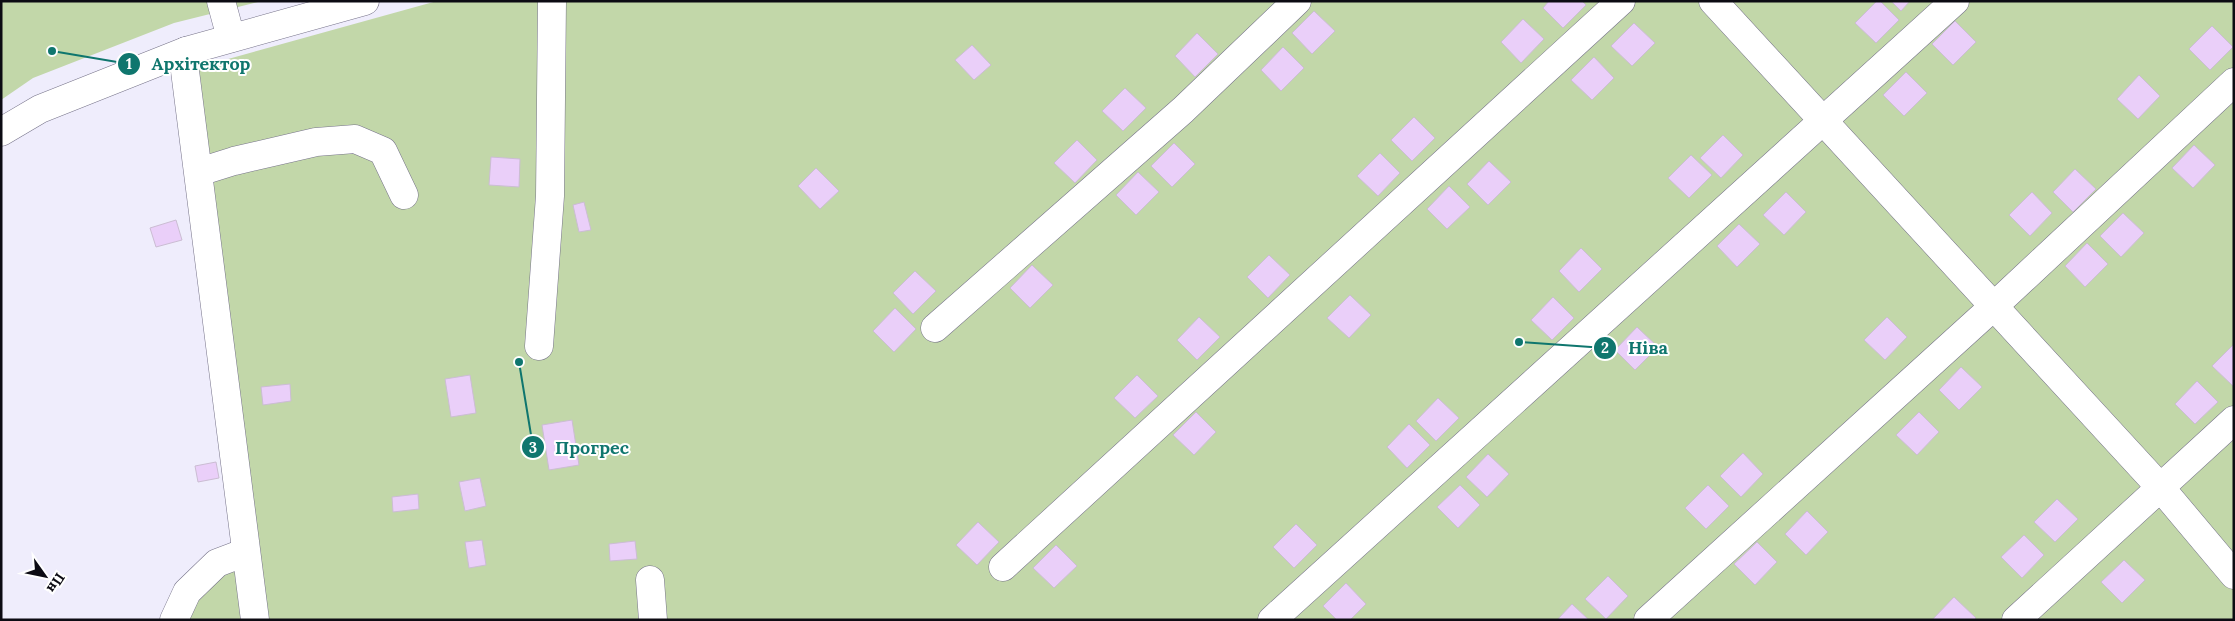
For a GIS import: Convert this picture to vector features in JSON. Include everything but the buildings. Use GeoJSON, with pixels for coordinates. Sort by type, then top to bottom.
{"type":"FeatureCollection","features":[{"type":"Feature","properties":{"kind":"main road"},"geometry":{"type":"LineString","coordinates":[[221,1],[231,38]]}},
{"type":"Feature","properties":{"kind":"main road"},"geometry":{"type":"LineString","coordinates":[[1,132],[40,109],[186,51],[365,1]]}},
{"type":"Feature","properties":{"kind":"main road"},"geometry":{"type":"LineString","coordinates":[[538,346],[550,196],[552,1]]}},
{"type":"Feature","properties":{"kind":"main road"},"geometry":{"type":"LineString","coordinates":[[935,328],[1183,110],[1297,1]]}},
{"type":"Feature","properties":{"kind":"main road"},"geometry":{"type":"LineString","coordinates":[[1003,567],[1621,1]]}},
{"type":"Feature","properties":{"kind":"main road"},"geometry":{"type":"LineString","coordinates":[[1713,1],[2160,487],[2234,576]]}},
{"type":"Feature","properties":{"kind":"main road"},"geometry":{"type":"LineString","coordinates":[[1272,620],[1956,1]]}},
{"type":"Feature","properties":{"kind":"main road"},"geometry":{"type":"LineString","coordinates":[[186,51],[185,71],[256,620]]}},
{"type":"Feature","properties":{"kind":"main road"},"geometry":{"type":"LineString","coordinates":[[1648,620],[1994,307],[2234,82]]}},
{"type":"Feature","properties":{"kind":"main road"},"geometry":{"type":"LineString","coordinates":[[199,172],[234,161],[316,142],[355,139],[383,151],[404,195]]}},
{"type":"Feature","properties":{"kind":"main road"},"geometry":{"type":"LineString","coordinates":[[2016,620],[2234,420]]}},
{"type":"Feature","properties":{"kind":"main road"},"geometry":{"type":"LineString","coordinates":[[174,620],[187,592],[217,563],[246,552]]}},
{"type":"Feature","properties":{"kind":"main road"},"geometry":{"type":"LineString","coordinates":[[650,580],[653,620]]}},
{"type":"Feature","properties":{"kind":"green space"},"geometry":{"type":"Polygon","coordinates":[[[1,1],[262,1],[174,23],[33,78],[1,100],[1,1]]]}},
{"type":"Feature","properties":{"kind":"green space"},"geometry":{"type":"Polygon","coordinates":[[[437,1],[540,1],[543,82],[565,78],[562,1],[2234,1],[2234,620],[174,620],[246,552],[185,71],[437,1]]]}},
{"type":"Feature","properties":{"kind":"place","name":"Архітектор"},"geometry":{"type":"Point","coordinates":[52,51]}},
{"type":"Feature","properties":{"kind":"place","name":"Ніва"},"geometry":{"type":"Point","coordinates":[1519,342]}},
{"type":"Feature","properties":{"kind":"place","name":"Прогрес"},"geometry":{"type":"Point","coordinates":[519,362]}}]}
